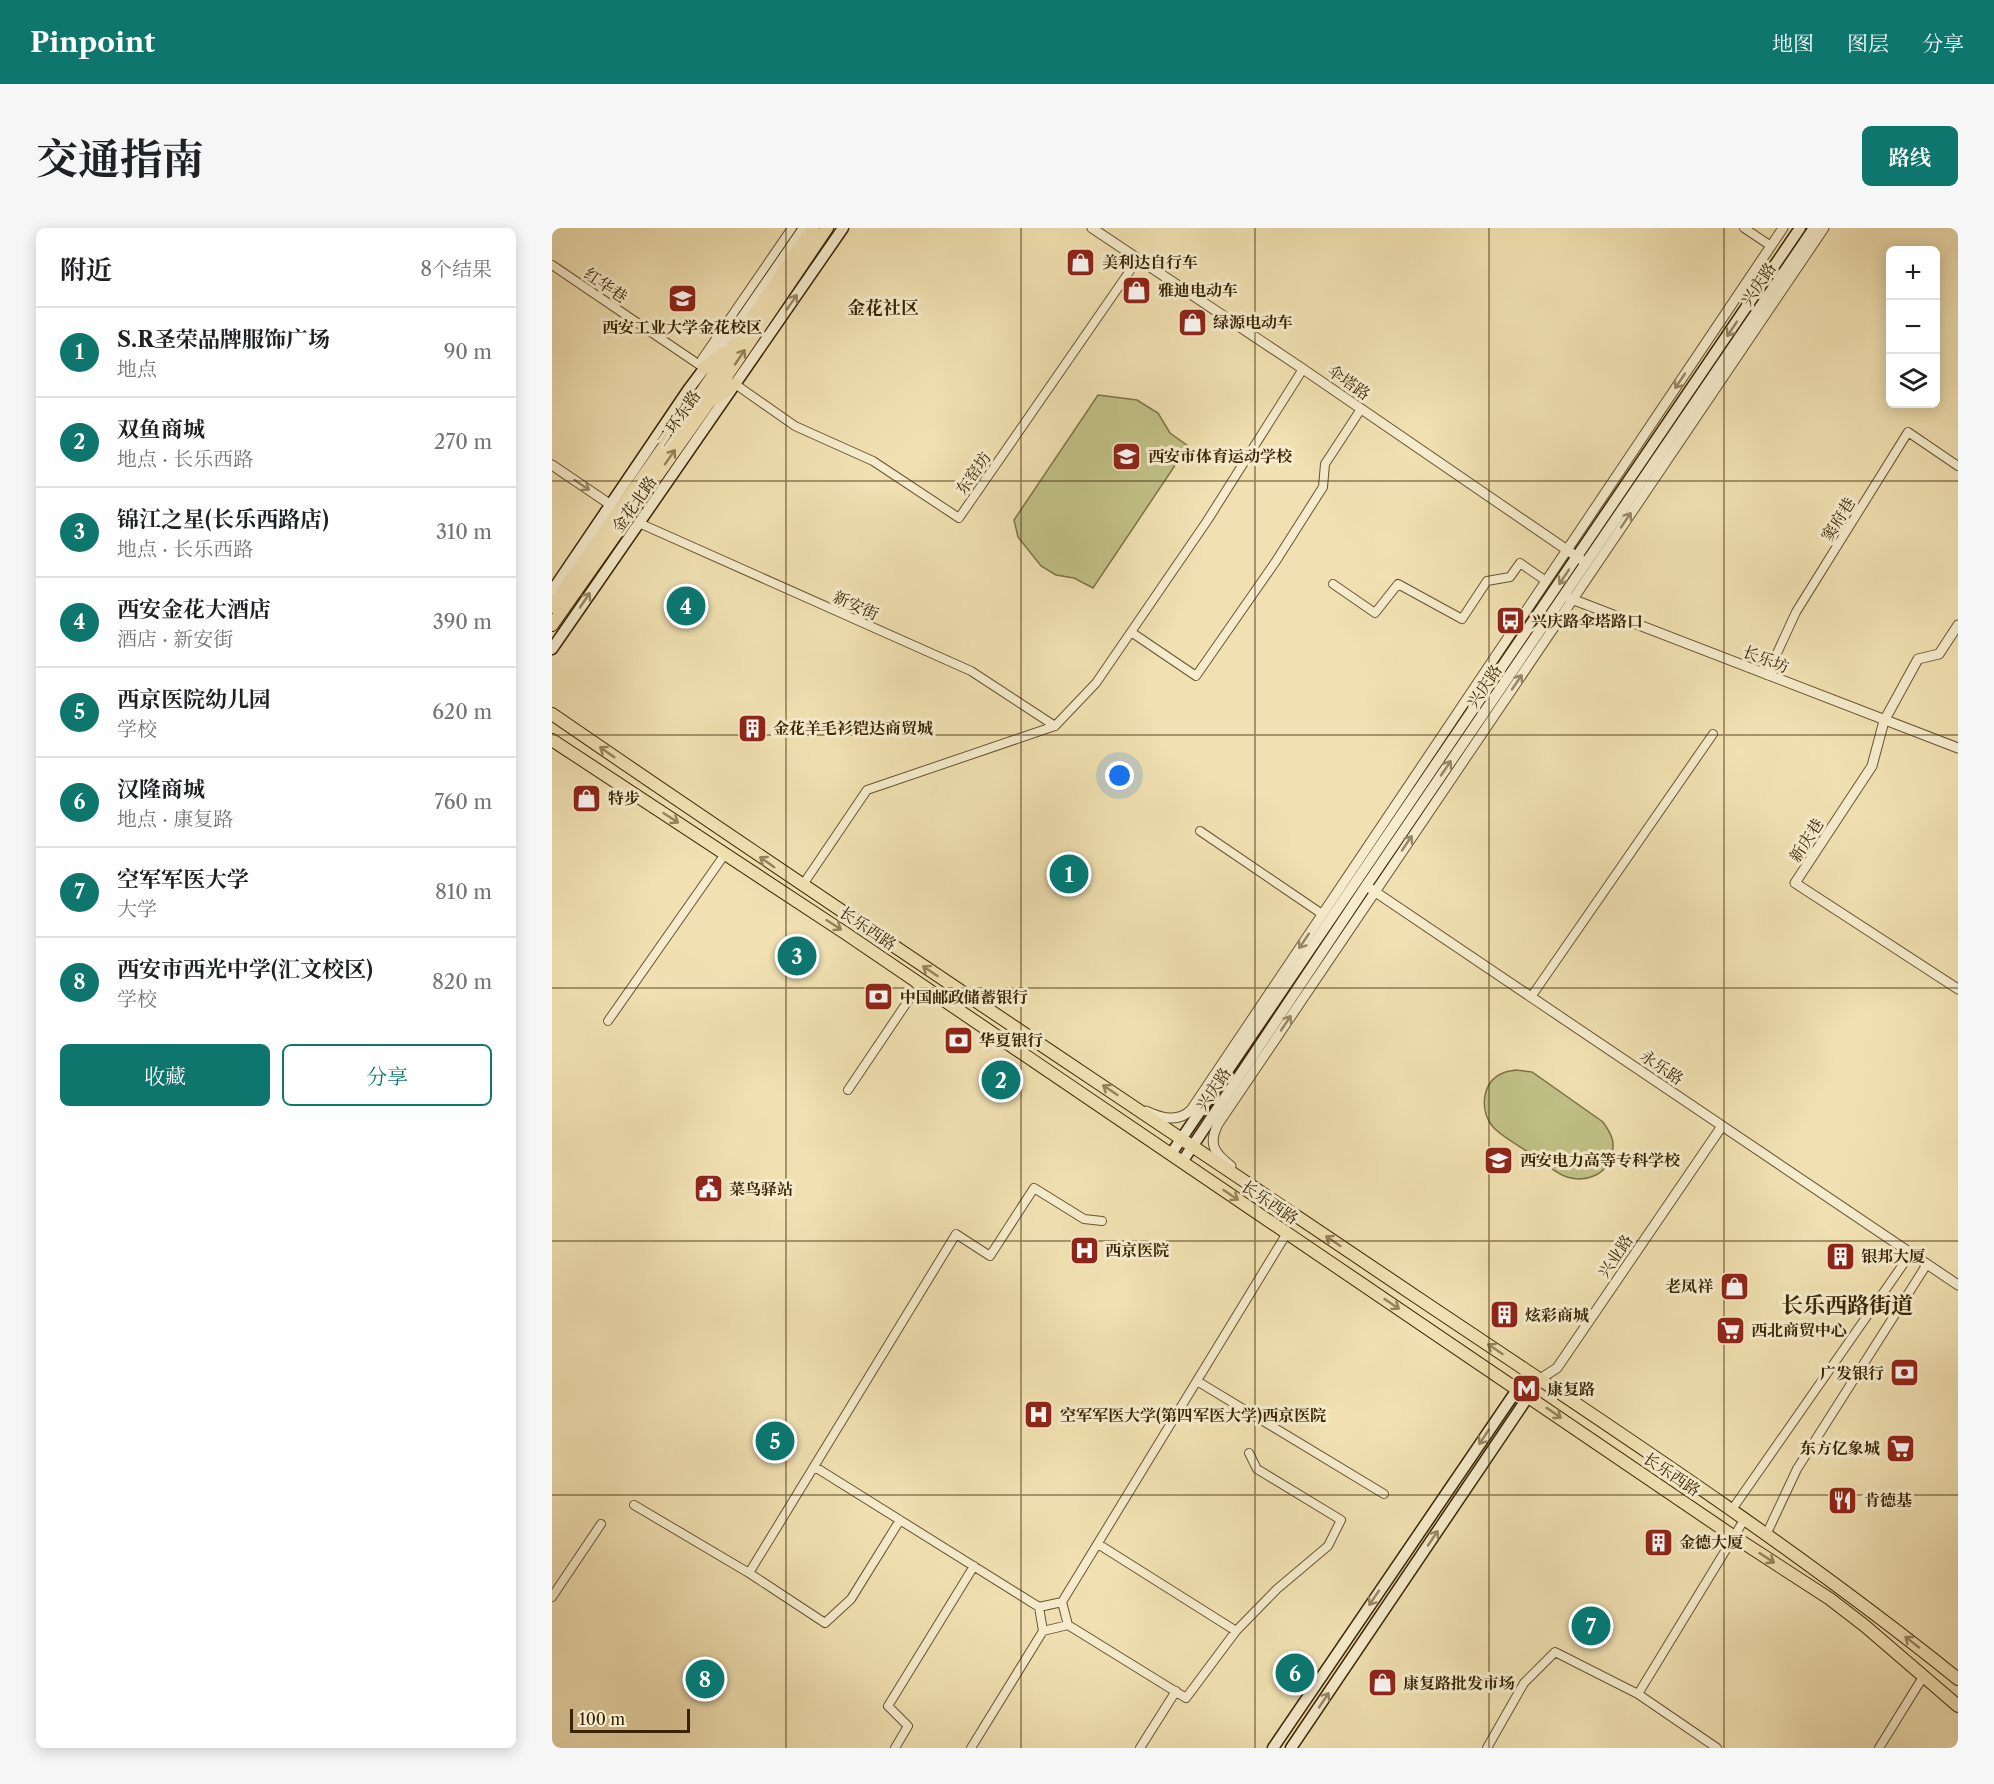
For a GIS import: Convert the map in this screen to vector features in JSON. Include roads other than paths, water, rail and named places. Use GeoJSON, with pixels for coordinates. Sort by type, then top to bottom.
{"type":"FeatureCollection","features":[{"type":"Feature","properties":{"kind":"main road","name":"金花北路"},"geometry":{"type":"LineString","coordinates":[[552,591],[704,368],[742,318],[804,228]]}},
{"type":"Feature","properties":{"kind":"main road","name":"二环东路"},"geometry":{"type":"LineString","coordinates":[[552,625],[701,404],[733,345],[813,228]]}},
{"type":"Feature","properties":{"kind":"main road","name":"二环东路"},"geometry":{"type":"LineString","coordinates":[[552,607],[827,228]]}},
{"type":"Feature","properties":{"kind":"main road","name":"金花北路"},"geometry":{"type":"LineString","coordinates":[[552,649],[843,228]]}},
{"type":"Feature","properties":{"kind":"main road","name":"兴庆路"},"geometry":{"type":"LineString","coordinates":[[1182,1162],[1362,883],[1581,560],[1800,228]]}},
{"type":"Feature","properties":{"kind":"main road","name":"兴庆路"},"geometry":{"type":"LineString","coordinates":[[1171,1154],[1568,597],[1581,560],[1814,228]]}},
{"type":"Feature","properties":{"kind":"main road"},"geometry":{"type":"LineString","coordinates":[[704,368],[733,345]]}},
{"type":"Feature","properties":{"kind":"main road"},"geometry":{"type":"LineString","coordinates":[[701,404],[735,384]]}},
{"type":"Feature","properties":{"kind":"main road","name":"长乐西路"},"geometry":{"type":"LineString","coordinates":[[552,714],[802,886],[1540,1379],[1831,1580],[1958,1679]]}},
{"type":"Feature","properties":{"kind":"main road","name":"长乐西路"},"geometry":{"type":"LineString","coordinates":[[552,740],[920,983],[1839,1606],[1958,1706]]}},
{"type":"Feature","properties":{"kind":"main road"},"geometry":{"type":"LineString","coordinates":[[1218,1108],[1237,1096]]}},
{"type":"Feature","properties":{"kind":"main road"},"geometry":{"type":"LineString","coordinates":[[1273,1748],[1529,1372]]}},
{"type":"Feature","properties":{"kind":"main road"},"geometry":{"type":"LineString","coordinates":[[1291,1748],[1528,1397]]}},
{"type":"Feature","properties":{"kind":"street"},"geometry":{"type":"LineString","coordinates":[[704,368],[702,359],[792,228]]}},
{"type":"Feature","properties":{"kind":"street","name":"伞塔路"},"geometry":{"type":"LineString","coordinates":[[1092,228],[1303,369],[1581,560]]}},
{"type":"Feature","properties":{"kind":"street"},"geometry":{"type":"LineString","coordinates":[[1744,228],[1771,246]]}},
{"type":"Feature","properties":{"kind":"street"},"geometry":{"type":"LineString","coordinates":[[1256,1188],[1221,1158],[1214,1149],[1213,1133],[1546,581],[1783,228]]}},
{"type":"Feature","properties":{"kind":"street"},"geometry":{"type":"LineString","coordinates":[[1568,597],[1824,228]]}},
{"type":"Feature","properties":{"kind":"street","name":"东窑坊"},"geometry":{"type":"LineString","coordinates":[[735,384],[795,426],[873,461],[959,518],[1138,259]]}},
{"type":"Feature","properties":{"kind":"street","name":"红华巷"},"geometry":{"type":"LineString","coordinates":[[552,265],[704,368]]}},
{"type":"Feature","properties":{"kind":"street"},"geometry":{"type":"LineString","coordinates":[[802,886],[867,790],[1055,726],[1096,683],[1207,520],[1303,369]]}},
{"type":"Feature","properties":{"kind":"street"},"geometry":{"type":"LineString","coordinates":[[1131,632],[1196,676],[1276,561],[1323,486],[1325,464],[1361,409]]}},
{"type":"Feature","properties":{"kind":"street","name":"窦府巷"},"geometry":{"type":"LineString","coordinates":[[1767,675],[1796,612],[1908,432],[1958,466]]}},
{"type":"Feature","properties":{"kind":"street"},"geometry":{"type":"LineString","coordinates":[[552,465],[611,506]]}},
{"type":"Feature","properties":{"kind":"street","name":"新安街"},"geometry":{"type":"LineString","coordinates":[[639,523],[971,671],[1055,726]]}},
{"type":"Feature","properties":{"kind":"street"},"geometry":{"type":"LineString","coordinates":[[1333,584],[1375,613],[1398,584],[1462,619],[1487,581],[1510,577],[1520,563],[1546,581]]}},
{"type":"Feature","properties":{"kind":"street","name":"长乐坊"},"geometry":{"type":"LineString","coordinates":[[1568,597],[1958,748]]}},
{"type":"Feature","properties":{"kind":"street","name":"新庆巷"},"geometry":{"type":"LineString","coordinates":[[1958,625],[1939,654],[1918,659],[1884,721],[1872,766],[1795,883],[1958,989]]}},
{"type":"Feature","properties":{"kind":"street"},"geometry":{"type":"LineString","coordinates":[[1531,997],[1713,734]]}},
{"type":"Feature","properties":{"kind":"street"},"geometry":{"type":"LineString","coordinates":[[1200,831],[1322,915]]}},
{"type":"Feature","properties":{"kind":"street"},"geometry":{"type":"LineString","coordinates":[[608,1021],[725,854]]}},
{"type":"Feature","properties":{"kind":"street"},"geometry":{"type":"LineString","coordinates":[[1132,1105],[1173,1119],[1180,1118],[1191,1110],[1322,915],[1362,883]]}},
{"type":"Feature","properties":{"kind":"street","name":"永乐路"},"geometry":{"type":"LineString","coordinates":[[1362,883],[1958,1286]]}},
{"type":"Feature","properties":{"kind":"street"},"geometry":{"type":"LineString","coordinates":[[848,1090],[920,983]]}},
{"type":"Feature","properties":{"kind":"street","name":"兴业路"},"geometry":{"type":"LineString","coordinates":[[1528,1397],[1540,1379],[1557,1368],[1722,1126]]}},
{"type":"Feature","properties":{"kind":"street"},"geometry":{"type":"LineString","coordinates":[[749,1573],[956,1234],[990,1256],[1034,1188],[1084,1219],[1102,1221]]}},
{"type":"Feature","properties":{"kind":"street"},"geometry":{"type":"LineString","coordinates":[[1249,1453],[1257,1469],[1341,1520],[1328,1546],[1277,1589],[1236,1631],[1186,1698],[1068,1625],[1062,1602],[1287,1233]]}},
{"type":"Feature","properties":{"kind":"street"},"geometry":{"type":"LineString","coordinates":[[1731,1511],[1911,1253]]}},
{"type":"Feature","properties":{"kind":"street"},"geometry":{"type":"LineString","coordinates":[[1766,1535],[1797,1469],[1927,1264]]}},
{"type":"Feature","properties":{"kind":"street"},"geometry":{"type":"LineString","coordinates":[[1197,1382],[1384,1494]]}},
{"type":"Feature","properties":{"kind":"street"},"geometry":{"type":"LineString","coordinates":[[815,1467],[1039,1606],[1062,1602]]}},
{"type":"Feature","properties":{"kind":"street"},"geometry":{"type":"LineString","coordinates":[[634,1505],[749,1573],[825,1623],[851,1599],[900,1520]]}},
{"type":"Feature","properties":{"kind":"street"},"geometry":{"type":"LineString","coordinates":[[1638,1694],[1744,1520]]}},
{"type":"Feature","properties":{"kind":"street"},"geometry":{"type":"LineString","coordinates":[[552,1597],[601,1524]]}},
{"type":"Feature","properties":{"kind":"street"},"geometry":{"type":"LineString","coordinates":[[1098,1544],[1236,1631]]}},
{"type":"Feature","properties":{"kind":"street"},"geometry":{"type":"LineString","coordinates":[[895,1748],[908,1726],[888,1706],[975,1566]]}},
{"type":"Feature","properties":{"kind":"street"},"geometry":{"type":"LineString","coordinates":[[971,1748],[1043,1631],[1039,1606]]}},
{"type":"Feature","properties":{"kind":"street"},"geometry":{"type":"LineString","coordinates":[[1043,1631],[1068,1625]]}},
{"type":"Feature","properties":{"kind":"street"},"geometry":{"type":"LineString","coordinates":[[1487,1748],[1524,1683],[1555,1652],[1638,1694],[1717,1748]]}},
{"type":"Feature","properties":{"kind":"street"},"geometry":{"type":"LineString","coordinates":[[1879,1748],[1923,1677]]}},
{"type":"Feature","properties":{"kind":"street"},"geometry":{"type":"LineString","coordinates":[[1140,1748],[1176,1691]]}},
{"type":"Feature","properties":{"kind":"place","name":"美利达自行车"},"geometry":{"type":"Point","coordinates":[1081,262]}},
{"type":"Feature","properties":{"kind":"place","name":"雅迪电动车"},"geometry":{"type":"Point","coordinates":[1137,290]}},
{"type":"Feature","properties":{"kind":"place","name":"西安工业大学金花校区"},"geometry":{"type":"Point","coordinates":[682,299]}},
{"type":"Feature","properties":{"kind":"place","name":"绿源电动车"},"geometry":{"type":"Point","coordinates":[1192,322]}},
{"type":"Feature","properties":{"kind":"place","name":"西安市体育运动学校"},"geometry":{"type":"Point","coordinates":[1127,456]}},
{"type":"Feature","properties":{"kind":"place","name":"西安金花大酒店"},"geometry":{"type":"Point","coordinates":[686,606]}},
{"type":"Feature","properties":{"kind":"place","name":"兴庆路伞塔路口"},"geometry":{"type":"Point","coordinates":[1510,621]}},
{"type":"Feature","properties":{"kind":"place","name":"金花羊毛衫铠达商贸城"},"geometry":{"type":"Point","coordinates":[752,728]}},
{"type":"Feature","properties":{"kind":"place","name":"特步"},"geometry":{"type":"Point","coordinates":[587,798]}},
{"type":"Feature","properties":{"kind":"place","name":"S.R圣荣品牌服饰广场"},"geometry":{"type":"Point","coordinates":[1069,874]}},
{"type":"Feature","properties":{"kind":"place","name":"锦江之星(长乐西路店)"},"geometry":{"type":"Point","coordinates":[797,956]}},
{"type":"Feature","properties":{"kind":"place","name":"中国邮政储蓄银行"},"geometry":{"type":"Point","coordinates":[879,997]}},
{"type":"Feature","properties":{"kind":"place","name":"华夏银行"},"geometry":{"type":"Point","coordinates":[958,1040]}},
{"type":"Feature","properties":{"kind":"place","name":"双鱼商城"},"geometry":{"type":"Point","coordinates":[1001,1080]}},
{"type":"Feature","properties":{"kind":"place","name":"西安电力高等专科学校"},"geometry":{"type":"Point","coordinates":[1499,1160]}},
{"type":"Feature","properties":{"kind":"place","name":"菜鸟驿站"},"geometry":{"type":"Point","coordinates":[708,1189]}},
{"type":"Feature","properties":{"kind":"place","name":"西京医院"},"geometry":{"type":"Point","coordinates":[1084,1250]}},
{"type":"Feature","properties":{"kind":"place","name":"银邦大厦"},"geometry":{"type":"Point","coordinates":[1840,1256]}},
{"type":"Feature","properties":{"kind":"place","name":"老凤祥"},"geometry":{"type":"Point","coordinates":[1734,1286]}},
{"type":"Feature","properties":{"kind":"place","name":"炫彩商城"},"geometry":{"type":"Point","coordinates":[1504,1315]}},
{"type":"Feature","properties":{"kind":"place","name":"西北商贸中心"},"geometry":{"type":"Point","coordinates":[1730,1330]}},
{"type":"Feature","properties":{"kind":"place","name":"广发银行"},"geometry":{"type":"Point","coordinates":[1905,1373]}},
{"type":"Feature","properties":{"kind":"place","name":"康复路"},"geometry":{"type":"Point","coordinates":[1526,1389]}},
{"type":"Feature","properties":{"kind":"place","name":"空军军医大学(第四军医大学)西京医院"},"geometry":{"type":"Point","coordinates":[1039,1415]}},
{"type":"Feature","properties":{"kind":"place","name":"西京医院幼儿园"},"geometry":{"type":"Point","coordinates":[775,1441]}},
{"type":"Feature","properties":{"kind":"place","name":"东方亿象城"},"geometry":{"type":"Point","coordinates":[1901,1448]}},
{"type":"Feature","properties":{"kind":"place","name":"肯德基"},"geometry":{"type":"Point","coordinates":[1843,1500]}},
{"type":"Feature","properties":{"kind":"place","name":"金德大厦"},"geometry":{"type":"Point","coordinates":[1658,1542]}},
{"type":"Feature","properties":{"kind":"place","name":"空军军医大学"},"geometry":{"type":"Point","coordinates":[1591,1626]}},
{"type":"Feature","properties":{"kind":"place","name":"汉隆商城"},"geometry":{"type":"Point","coordinates":[1295,1673]}},
{"type":"Feature","properties":{"kind":"place","name":"西安市西光中学(汇文校区)"},"geometry":{"type":"Point","coordinates":[705,1679]}},
{"type":"Feature","properties":{"kind":"place","name":"康复路批发市场"},"geometry":{"type":"Point","coordinates":[1382,1683]}},
{"type":"Feature","properties":{"kind":"district","name":"金花社区"},"geometry":{"type":"Point","coordinates":[883,308]}},
{"type":"Feature","properties":{"kind":"district","name":"长乐西路街道"},"geometry":{"type":"Point","coordinates":[1847,1305]}}]}
